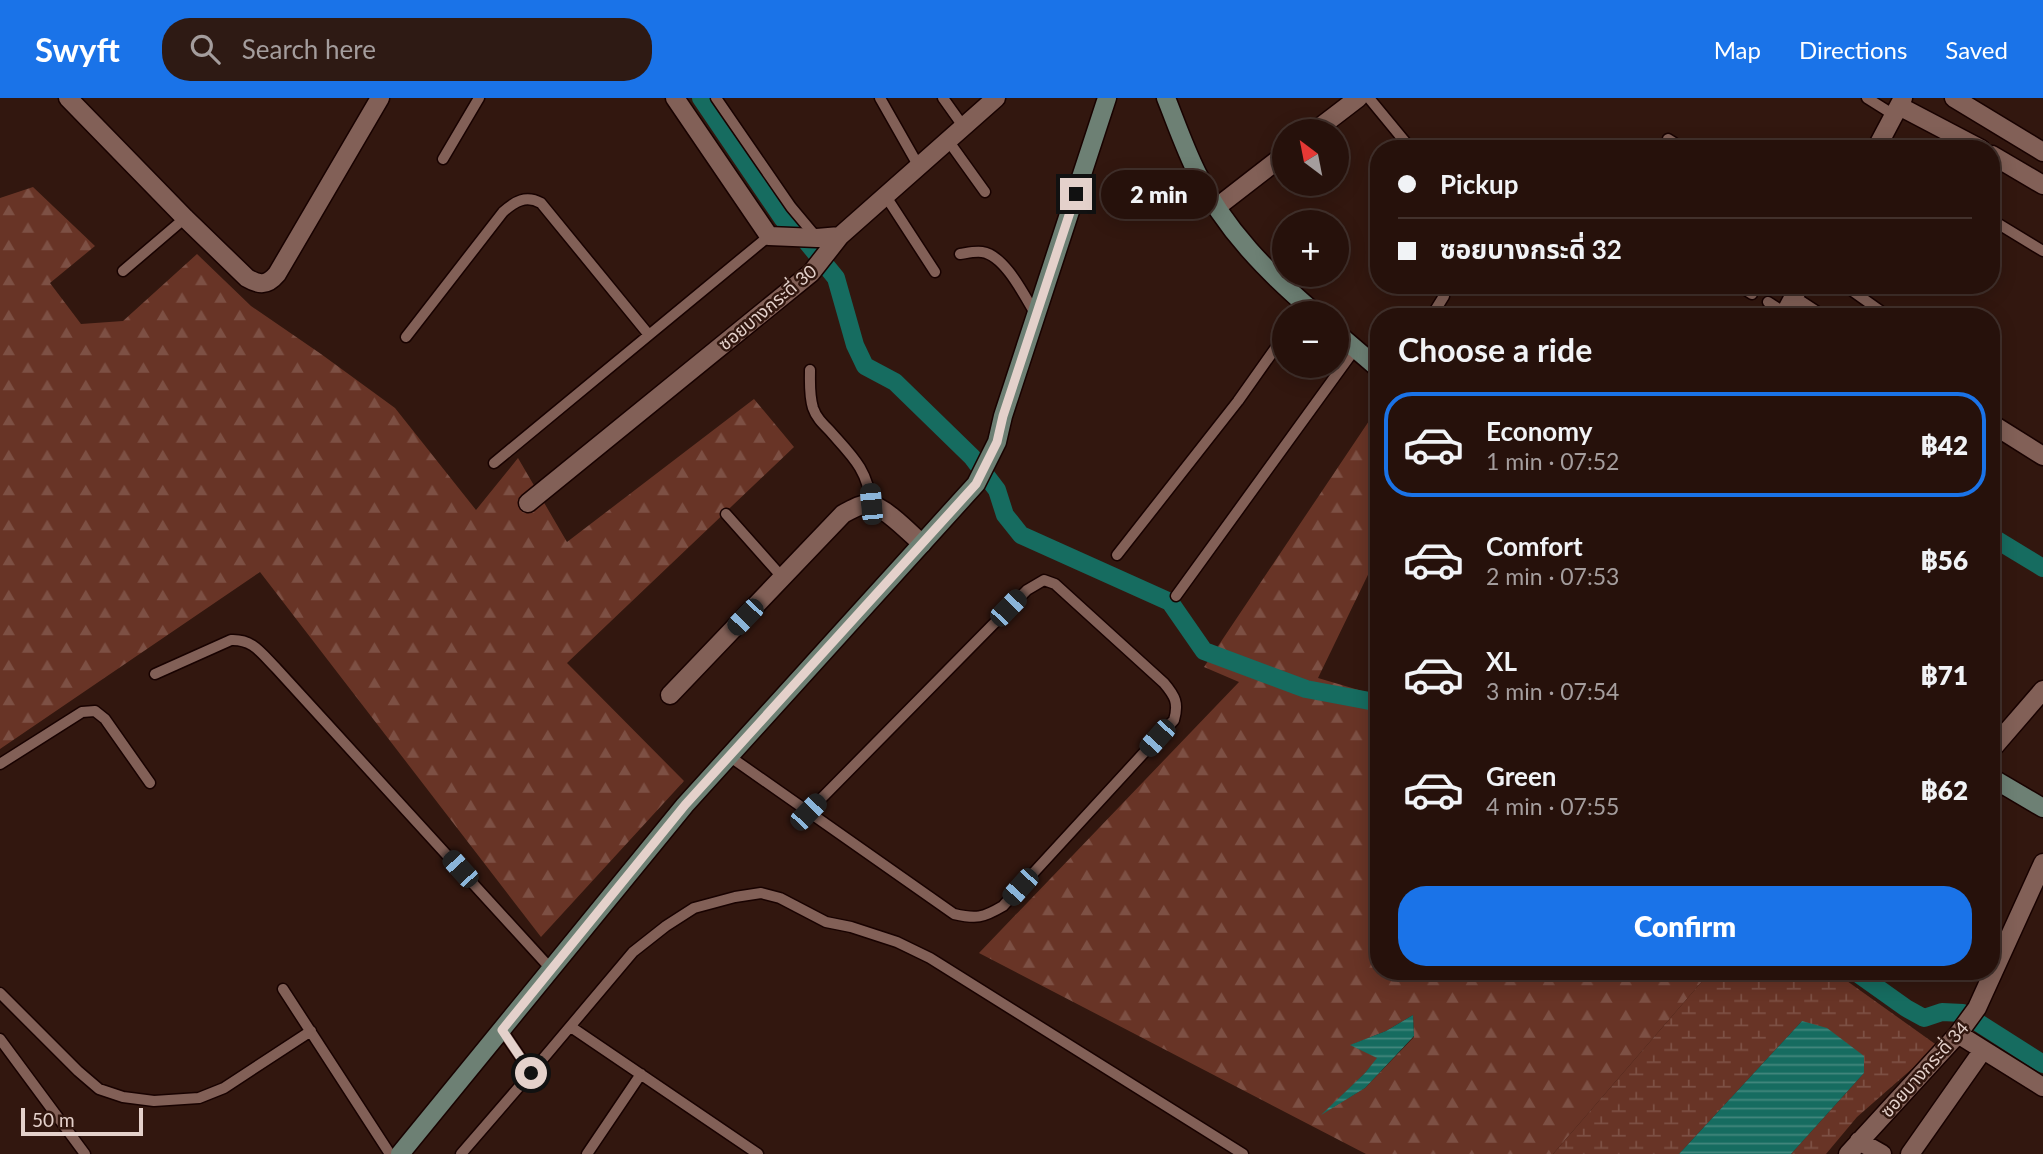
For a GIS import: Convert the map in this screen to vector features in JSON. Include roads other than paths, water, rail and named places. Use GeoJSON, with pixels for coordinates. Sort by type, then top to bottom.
{"type":"FeatureCollection","features":[{"type":"Feature","properties":{"kind":"street"},"geometry":{"type":"LineString","coordinates":[[68,98],[185,218],[247,278],[257,284],[271,281],[380,98]]}},
{"type":"Feature","properties":{"kind":"street"},"geometry":{"type":"LineString","coordinates":[[675,98],[793,237],[840,236]]}},
{"type":"Feature","properties":{"kind":"street","name":"ซอยบางกระดี่ 30"},"geometry":{"type":"LineString","coordinates":[[527,503],[814,270],[840,236],[996,98]]}},
{"type":"Feature","properties":{"kind":"street"},"geometry":{"type":"LineString","coordinates":[[400,1154],[685,805],[976,484],[997,442],[1003,416],[1107,98]]}},
{"type":"Feature","properties":{"kind":"street"},"geometry":{"type":"LineString","coordinates":[[1166,98],[1196,173],[1217,207],[1240,240],[1298,301]]}},
{"type":"Feature","properties":{"kind":"street"},"geometry":{"type":"LineString","coordinates":[[1954,98],[2043,152]]}},
{"type":"Feature","properties":{"kind":"street"},"geometry":{"type":"LineString","coordinates":[[1329,119],[1349,101]]}},
{"type":"Feature","properties":{"kind":"street"},"geometry":{"type":"LineString","coordinates":[[1881,140],[1899,106],[1964,140]]}},
{"type":"Feature","properties":{"kind":"street"},"geometry":{"type":"LineString","coordinates":[[2000,160],[2043,185]]}},
{"type":"Feature","properties":{"kind":"street"},"geometry":{"type":"LineString","coordinates":[[1217,207],[1272,164]]}},
{"type":"Feature","properties":{"kind":"street"},"geometry":{"type":"LineString","coordinates":[[1349,344],[1370,362]]}},
{"type":"Feature","properties":{"kind":"street"},"geometry":{"type":"LineString","coordinates":[[2000,429],[2043,456]]}},
{"type":"Feature","properties":{"kind":"street"},"geometry":{"type":"LineString","coordinates":[[670,695],[843,514],[860,505],[871,504],[881,509],[922,544]]}},
{"type":"Feature","properties":{"kind":"street"},"geometry":{"type":"LineString","coordinates":[[2000,740],[2043,690]]}},
{"type":"Feature","properties":{"kind":"street"},"geometry":{"type":"LineString","coordinates":[[2000,783],[2043,808]]}},
{"type":"Feature","properties":{"kind":"street","name":"ซอยบางกระดี่ 34"},"geometry":{"type":"LineString","coordinates":[[2000,952],[2043,863]]}},
{"type":"Feature","properties":{"kind":"street","name":"ซอยบางกระดี่ 34"},"geometry":{"type":"LineString","coordinates":[[1853,1147],[1967,1021],[1987,980]]}},
{"type":"Feature","properties":{"kind":"street"},"geometry":{"type":"LineString","coordinates":[[1967,1021],[1983,1050],[2043,1087]]}},
{"type":"Feature","properties":{"kind":"street"},"geometry":{"type":"LineString","coordinates":[[1910,1154],[1983,1050]]}},
{"type":"Feature","properties":{"kind":"street"},"geometry":{"type":"LineString","coordinates":[[1853,1147],[1882,1154]]}},
{"type":"Feature","properties":{"kind":"lane"},"geometry":{"type":"LineString","coordinates":[[443,159],[479,98]]}},
{"type":"Feature","properties":{"kind":"lane"},"geometry":{"type":"LineString","coordinates":[[494,463],[649,335],[793,237],[776,186],[716,98]]}},
{"type":"Feature","properties":{"kind":"lane"},"geometry":{"type":"LineString","coordinates":[[880,98],[918,166]]}},
{"type":"Feature","properties":{"kind":"lane"},"geometry":{"type":"LineString","coordinates":[[943,98],[963,126]]}},
{"type":"Feature","properties":{"kind":"lane"},"geometry":{"type":"LineString","coordinates":[[1369,98],[1404,140]]}},
{"type":"Feature","properties":{"kind":"lane"},"geometry":{"type":"LineString","coordinates":[[1867,98],[1899,106]]}},
{"type":"Feature","properties":{"kind":"lane"},"geometry":{"type":"LineString","coordinates":[[947,139],[985,192]]}},
{"type":"Feature","properties":{"kind":"lane"},"geometry":{"type":"LineString","coordinates":[[886,195],[935,272]]}},
{"type":"Feature","properties":{"kind":"lane"},"geometry":{"type":"LineString","coordinates":[[406,337],[503,212],[513,203],[532,198],[561,226],[649,335]]}},
{"type":"Feature","properties":{"kind":"lane"},"geometry":{"type":"LineString","coordinates":[[123,271],[185,218]]}},
{"type":"Feature","properties":{"kind":"lane"},"geometry":{"type":"LineString","coordinates":[[2000,225],[2043,251]]}},
{"type":"Feature","properties":{"kind":"lane"},"geometry":{"type":"LineString","coordinates":[[960,254],[984,252],[995,257],[1008,271],[1037,315]]}},
{"type":"Feature","properties":{"kind":"lane"},"geometry":{"type":"LineString","coordinates":[[1857,294],[1876,308]]}},
{"type":"Feature","properties":{"kind":"lane"},"geometry":{"type":"LineString","coordinates":[[1437,308],[1444,296]]}},
{"type":"Feature","properties":{"kind":"lane"},"geometry":{"type":"LineString","coordinates":[[1768,302],[1790,304]]}},
{"type":"Feature","properties":{"kind":"lane"},"geometry":{"type":"LineString","coordinates":[[1176,596],[1355,349]]}},
{"type":"Feature","properties":{"kind":"lane"},"geometry":{"type":"LineString","coordinates":[[1117,555],[1238,401],[1272,353]]}},
{"type":"Feature","properties":{"kind":"lane"},"geometry":{"type":"LineString","coordinates":[[810,370],[810,392],[817,416],[856,460],[869,487],[871,504]]}},
{"type":"Feature","properties":{"kind":"lane"},"geometry":{"type":"LineString","coordinates":[[726,514],[782,577]]}},
{"type":"Feature","properties":{"kind":"lane"},"geometry":{"type":"LineString","coordinates":[[729,757],[954,914],[974,919],[1003,906],[1174,720],[1178,709],[1174,695],[1055,584],[1044,580],[1027,590],[808,812]]}},
{"type":"Feature","properties":{"kind":"lane"},"geometry":{"type":"LineString","coordinates":[[155,674],[231,640],[251,643],[551,969]]}},
{"type":"Feature","properties":{"kind":"lane"},"geometry":{"type":"LineString","coordinates":[[0,764],[82,712],[95,711],[105,719],[150,783]]}},
{"type":"Feature","properties":{"kind":"lane"},"geometry":{"type":"LineString","coordinates":[[461,1154],[633,952],[694,908],[761,892],[780,898],[826,922],[897,942],[930,958],[1243,1154]]}},
{"type":"Feature","properties":{"kind":"lane"},"geometry":{"type":"LineString","coordinates":[[283,989],[390,1154]]}},
{"type":"Feature","properties":{"kind":"lane"},"geometry":{"type":"LineString","coordinates":[[0,993],[99,1090],[123,1097],[154,1101],[199,1098],[224,1088],[311,1031]]}},
{"type":"Feature","properties":{"kind":"lane"},"geometry":{"type":"LineString","coordinates":[[571,1027],[758,1154]]}},
{"type":"Feature","properties":{"kind":"lane"},"geometry":{"type":"LineString","coordinates":[[502,1030],[531,1073]]}},
{"type":"Feature","properties":{"kind":"lane"},"geometry":{"type":"LineString","coordinates":[[0,1039],[85,1154]]}},
{"type":"Feature","properties":{"kind":"lane"},"geometry":{"type":"LineString","coordinates":[[587,1154],[641,1074]]}},
{"type":"Feature","properties":{"kind":"water"},"geometry":{"type":"Polygon","coordinates":[[[1413,1015],[1414,1036],[1365,1088],[1321,1115],[1377,1058],[1350,1045],[1386,1031],[1413,1015]]]}},
{"type":"Feature","properties":{"kind":"water"},"geometry":{"type":"Polygon","coordinates":[[[1802,1021],[1827,1028],[1864,1056],[1864,1073],[1791,1154],[1679,1154],[1802,1021]]]}},
{"type":"Feature","properties":{"kind":"waterway"},"geometry":{"type":"LineString","coordinates":[[701,98],[783,219],[802,236],[836,278],[855,345],[865,366],[895,382],[972,457],[997,490],[1005,515],[1021,535],[1170,602],[1204,651],[1306,689],[1370,701]]}},
{"type":"Feature","properties":{"kind":"waterway"},"geometry":{"type":"LineString","coordinates":[[2000,542],[2043,568]]}},
{"type":"Feature","properties":{"kind":"waterway"},"geometry":{"type":"LineString","coordinates":[[1867,980],[1924,1018],[1942,1012],[1963,1013],[2043,1064]]}}]}
